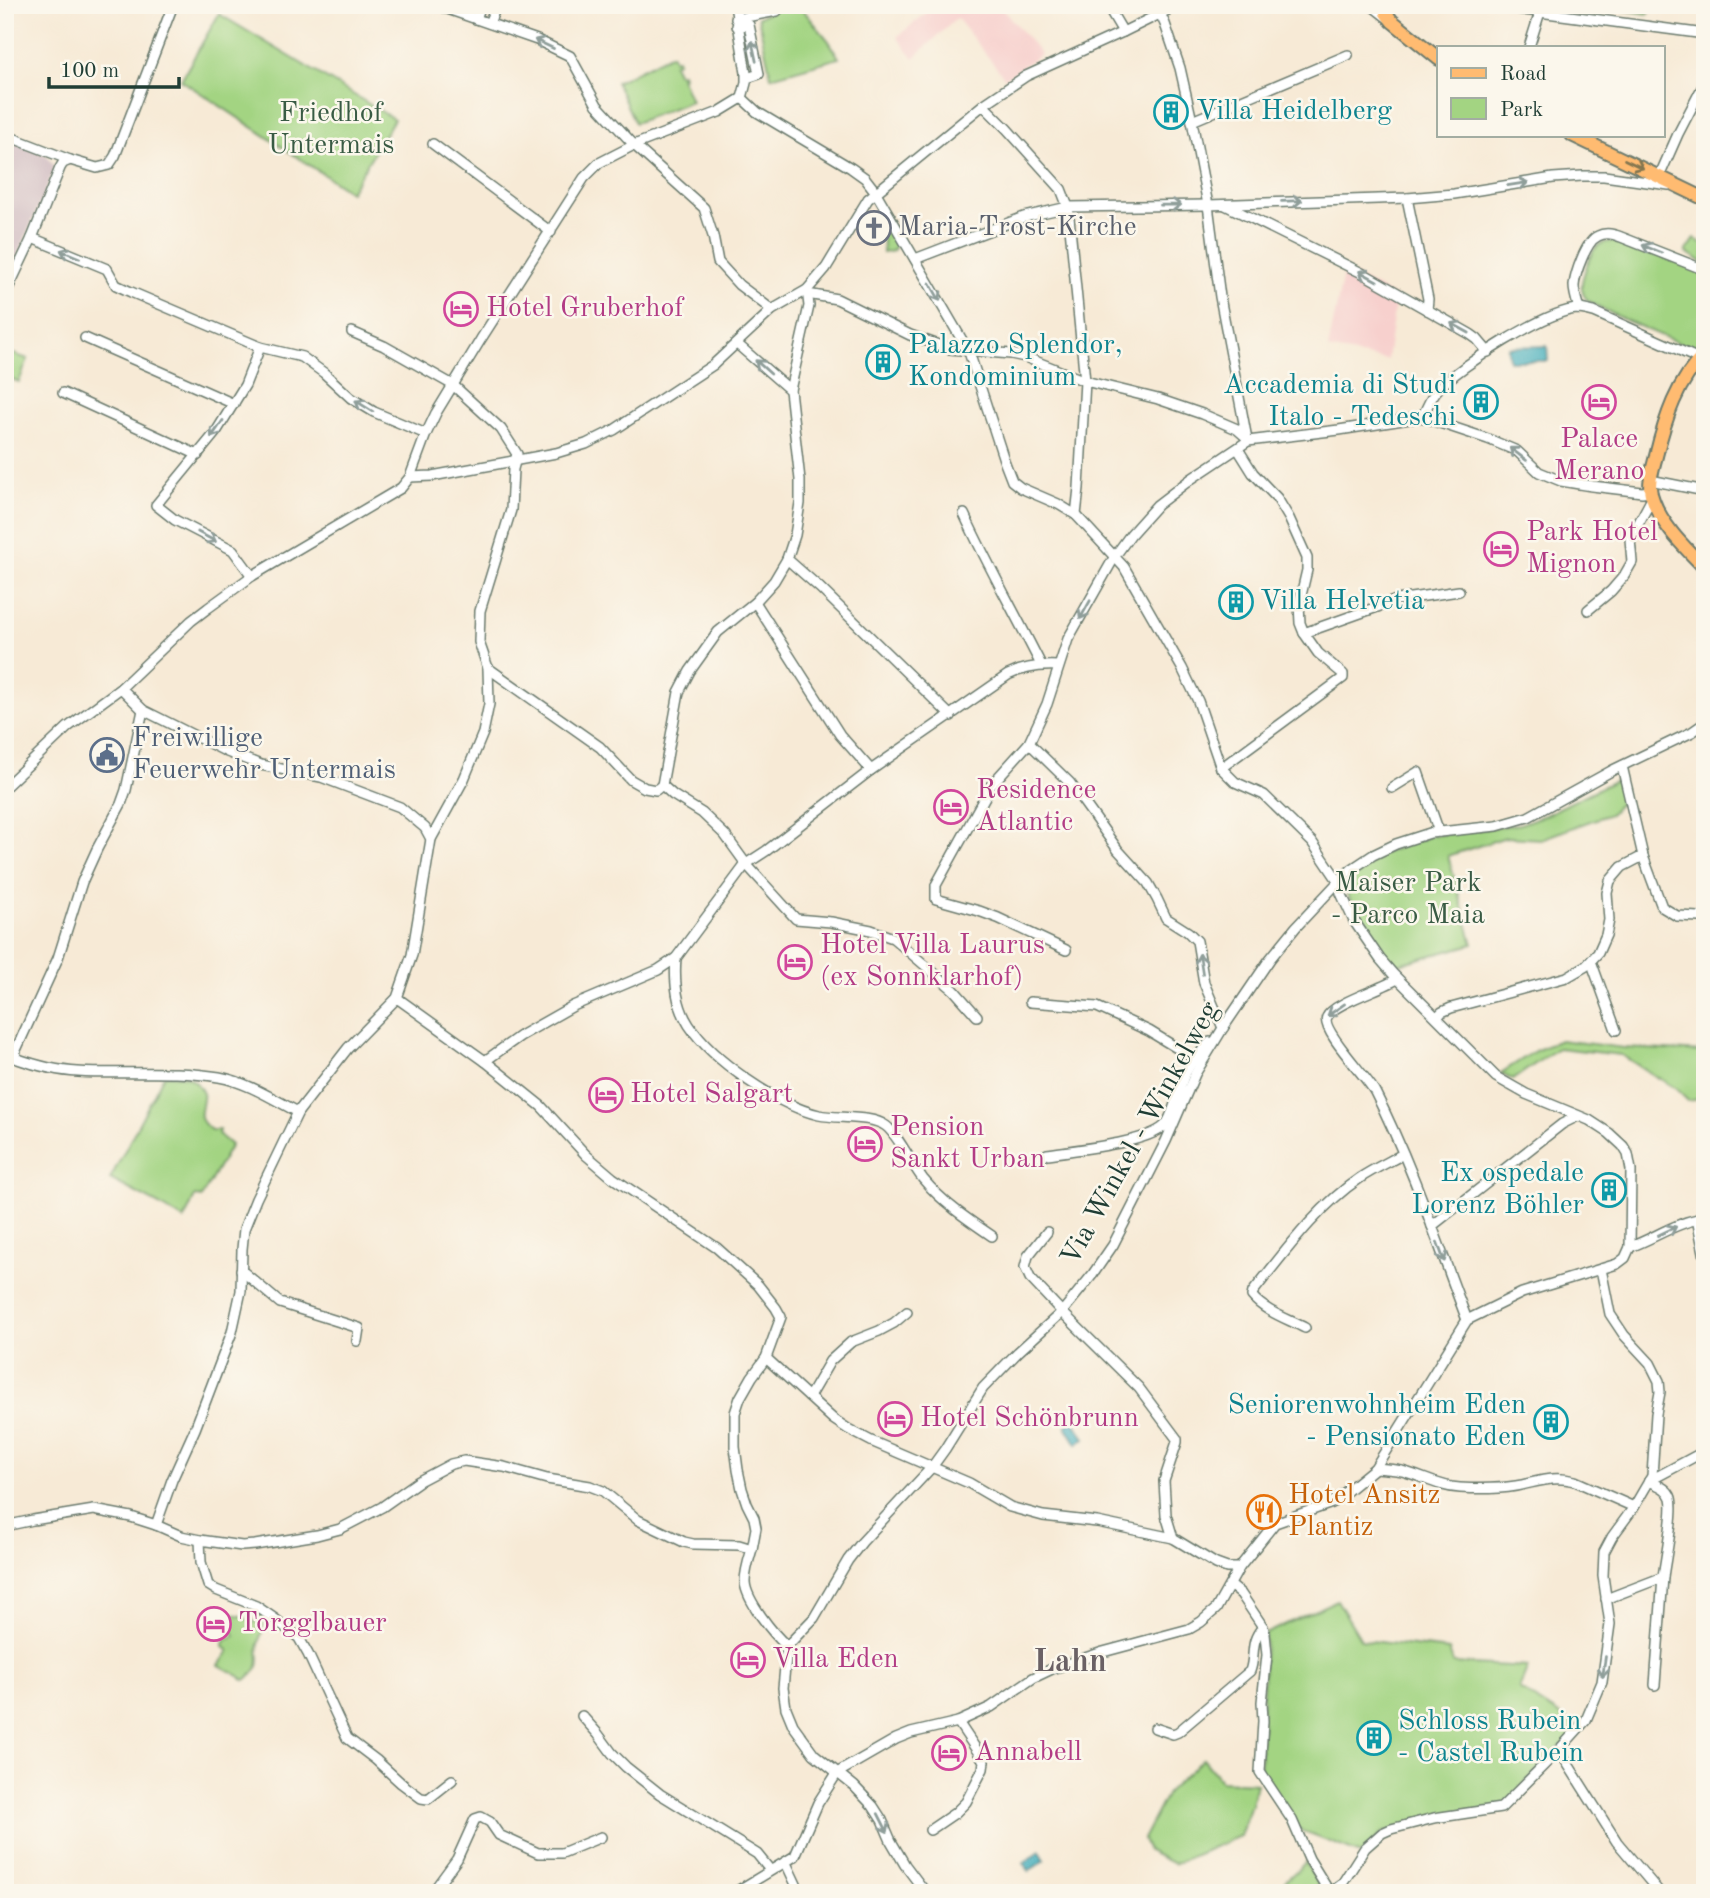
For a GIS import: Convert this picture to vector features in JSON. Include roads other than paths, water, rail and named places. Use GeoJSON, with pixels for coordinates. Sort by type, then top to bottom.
{"type":"FeatureCollection","features":[{"type":"Feature","properties":{"kind":"main road"},"geometry":{"type":"LineString","coordinates":[[1386,5],[1386,13],[1392,21],[1437,57]]}},
{"type":"Feature","properties":{"kind":"main road"},"geometry":{"type":"LineString","coordinates":[[1574,136],[1705,199]]}},
{"type":"Feature","properties":{"kind":"main road"},"geometry":{"type":"LineString","coordinates":[[1702,357],[1681,385],[1671,408],[1661,435],[1651,490],[1660,514],[1678,541],[1705,568]]}},
{"type":"Feature","properties":{"kind":"street"},"geometry":{"type":"LineString","coordinates":[[5,135],[69,160],[97,168],[109,165],[115,156],[173,5]]}},
{"type":"Feature","properties":{"kind":"street"},"geometry":{"type":"LineString","coordinates":[[436,5],[537,40],[569,56],[597,105],[635,145],[704,208],[718,262],[738,285],[772,310]]}},
{"type":"Feature","properties":{"kind":"street"},"geometry":{"type":"LineString","coordinates":[[476,19],[481,5]]}},
{"type":"Feature","properties":{"kind":"street"},"geometry":{"type":"LineString","coordinates":[[489,23],[496,7],[506,5]]}},
{"type":"Feature","properties":{"kind":"street"},"geometry":{"type":"LineString","coordinates":[[5,787],[68,727],[121,688],[191,621],[252,576],[401,488],[410,477],[426,434],[453,385],[584,178],[599,163],[635,145],[719,113],[742,98],[747,78],[733,5]]}},
{"type":"Feature","properties":{"kind":"street"},"geometry":{"type":"LineString","coordinates":[[737,23],[777,11],[782,5]]}},
{"type":"Feature","properties":{"kind":"street"},"geometry":{"type":"LineString","coordinates":[[1107,5],[1123,32]]}},
{"type":"Feature","properties":{"kind":"street"},"geometry":{"type":"LineString","coordinates":[[1370,5],[1392,21]]}},
{"type":"Feature","properties":{"kind":"street"},"geometry":{"type":"LineString","coordinates":[[1487,5],[1705,34]]}},
{"type":"Feature","properties":{"kind":"street"},"geometry":{"type":"LineString","coordinates":[[410,477],[432,476],[556,453],[586,444],[614,430],[704,371],[772,310],[807,292],[826,268],[863,205],[876,191],[983,105],[1026,76],[1123,32],[1156,13],[1175,7]]}},
{"type":"Feature","properties":{"kind":"street"},"geometry":{"type":"LineString","coordinates":[[1528,46],[1540,12]]}},
{"type":"Feature","properties":{"kind":"street"},"geometry":{"type":"LineString","coordinates":[[1156,13],[1180,68],[1192,121],[1208,205],[1220,297],[1248,441]]}},
{"type":"Feature","properties":{"kind":"street"},"geometry":{"type":"LineString","coordinates":[[1192,121],[1348,55]]}},
{"type":"Feature","properties":{"kind":"street"},"geometry":{"type":"LineString","coordinates":[[1659,177],[1705,82]]}},
{"type":"Feature","properties":{"kind":"street"},"geometry":{"type":"LineString","coordinates":[[734,1893],[795,1856],[818,1803],[837,1773],[896,1739],[958,1722],[990,1707],[1033,1678],[1052,1669],[1189,1629],[1201,1622],[1216,1609],[1239,1568],[1275,1523],[1332,1503],[1375,1468],[1466,1321],[1522,1293],[1620,1262],[1630,1247],[1631,1170],[1628,1154],[1609,1133],[1527,1094],[1496,1077],[1478,1062],[1437,1017],[1396,979],[1380,959],[1354,921],[1339,882],[1312,842],[1264,795],[1235,782],[1221,768],[1198,701],[1124,567],[1076,515],[1058,503],[1021,488],[1012,481],[969,352],[876,191],[858,173],[757,112],[742,98]]}},
{"type":"Feature","properties":{"kind":"street"},"geometry":{"type":"LineString","coordinates":[[983,105],[1061,189],[1068,207],[1085,381],[1076,515]]}},
{"type":"Feature","properties":{"kind":"street"},"geometry":{"type":"LineString","coordinates":[[433,144],[551,232]]}},
{"type":"Feature","properties":{"kind":"street"},"geometry":{"type":"LineString","coordinates":[[5,295],[32,238],[60,168],[69,160]]}},
{"type":"Feature","properties":{"kind":"street"},"geometry":{"type":"LineString","coordinates":[[915,259],[1024,217],[1068,207],[1407,198],[1581,176],[1604,176],[1677,186]]}},
{"type":"Feature","properties":{"kind":"street"},"geometry":{"type":"LineString","coordinates":[[1407,198],[1428,299],[1427,310]]}},
{"type":"Feature","properties":{"kind":"street"},"geometry":{"type":"LineString","coordinates":[[1223,204],[1364,274],[1470,334],[1488,352]]}},
{"type":"Feature","properties":{"kind":"street"},"geometry":{"type":"LineString","coordinates":[[1579,309],[1574,286],[1578,270],[1589,243],[1599,235],[1621,236],[1705,270]]}},
{"type":"Feature","properties":{"kind":"street"},"geometry":{"type":"LineString","coordinates":[[32,238],[107,269],[116,285],[260,347],[302,357],[351,398],[374,412],[426,434]]}},
{"type":"Feature","properties":{"kind":"street"},"geometry":{"type":"LineString","coordinates":[[807,292],[836,299],[910,335],[950,349],[1025,357],[1085,381],[1158,399],[1237,429],[1248,441]]}},
{"type":"Feature","properties":{"kind":"street"},"geometry":{"type":"LineString","coordinates":[[488,668],[600,747],[631,779],[645,788],[656,790],[662,785],[679,692],[690,671],[718,632],[755,602],[774,581],[788,559],[800,503],[800,480],[789,390],[809,306],[807,292]]}},
{"type":"Feature","properties":{"kind":"street"},"geometry":{"type":"LineString","coordinates":[[1422,417],[1436,391],[1457,372],[1544,319],[1579,309],[1594,312],[1702,357]]}},
{"type":"Feature","properties":{"kind":"street"},"geometry":{"type":"LineString","coordinates":[[156,1525],[232,1332],[241,1291],[244,1229],[256,1199],[298,1112],[348,1048],[397,998],[412,955],[431,839],[464,779],[483,733],[489,704],[488,668],[479,642],[480,611],[511,510],[513,469],[517,454],[500,429],[453,385],[384,346],[352,332]]}},
{"type":"Feature","properties":{"kind":"street"},"geometry":{"type":"LineString","coordinates":[[85,338],[234,404]]}},
{"type":"Feature","properties":{"kind":"street"},"geometry":{"type":"LineString","coordinates":[[737,344],[789,390]]}},
{"type":"Feature","properties":{"kind":"street"},"geometry":{"type":"LineString","coordinates":[[252,576],[233,551],[175,520],[156,505],[198,455],[234,404],[245,385],[260,347]]}},
{"type":"Feature","properties":{"kind":"street"},"geometry":{"type":"LineString","coordinates":[[62,393],[198,455]]}},
{"type":"Feature","properties":{"kind":"street"},"geometry":{"type":"LineString","coordinates":[[1066,950],[998,918],[936,900],[936,885],[992,784],[1029,743],[1047,704],[1068,639],[1115,556],[1157,505],[1191,479],[1248,441],[1422,417],[1517,451],[1539,472],[1561,481],[1642,492],[1705,491]]}},
{"type":"Feature","properties":{"kind":"street"},"geometry":{"type":"LineString","coordinates":[[1221,768],[1343,678],[1343,674],[1318,653],[1300,623],[1299,604],[1307,558],[1277,498],[1253,473],[1238,449]]}},
{"type":"Feature","properties":{"kind":"street"},"geometry":{"type":"LineString","coordinates":[[1588,610],[1611,591],[1632,562],[1630,539],[1650,502],[1651,490]]}},
{"type":"Feature","properties":{"kind":"street"},"geometry":{"type":"LineString","coordinates":[[964,514],[986,563],[1041,666]]}},
{"type":"Feature","properties":{"kind":"street"},"geometry":{"type":"LineString","coordinates":[[788,559],[951,716]]}},
{"type":"Feature","properties":{"kind":"street"},"geometry":{"type":"LineString","coordinates":[[1304,633],[1397,600],[1459,591]]}},
{"type":"Feature","properties":{"kind":"street"},"geometry":{"type":"LineString","coordinates":[[755,602],[840,735],[871,770]]}},
{"type":"Feature","properties":{"kind":"street"},"geometry":{"type":"LineString","coordinates":[[485,1061],[520,1035],[573,1006],[658,970],[676,958],[746,864],[871,770],[1008,675],[1041,666],[1058,666]]}},
{"type":"Feature","properties":{"kind":"street"},"geometry":{"type":"LineString","coordinates":[[121,688],[143,710],[227,752],[261,765],[321,777],[400,807],[425,828],[431,839]]}},
{"type":"Feature","properties":{"kind":"street"},"geometry":{"type":"LineString","coordinates":[[143,710],[121,804],[82,883],[58,958],[16,1050],[15,1058],[39,1066],[77,1072],[171,1072],[221,1078],[245,1085],[298,1112]]}},
{"type":"Feature","properties":{"kind":"street","name":"Via Winkel - Winkelweg"},"geometry":{"type":"LineString","coordinates":[[787,1646],[814,1618],[856,1549],[945,1450],[983,1388],[1062,1312],[1093,1274],[1113,1245],[1166,1141],[1195,1074],[1223,1028],[1270,959],[1339,882],[1373,855],[1396,844],[1439,832],[1497,826],[1528,817],[1705,723]]}},
{"type":"Feature","properties":{"kind":"street"},"geometry":{"type":"LineString","coordinates":[[1029,743],[1070,783],[1118,850],[1148,883],[1166,918],[1197,941],[1204,983],[1223,1028]]}},
{"type":"Feature","properties":{"kind":"street"},"geometry":{"type":"LineString","coordinates":[[1622,766],[1643,856],[1662,907],[1677,916],[1700,917]]}},
{"type":"Feature","properties":{"kind":"street"},"geometry":{"type":"LineString","coordinates":[[1392,788],[1418,772],[1439,832]]}},
{"type":"Feature","properties":{"kind":"street"},"geometry":{"type":"LineString","coordinates":[[662,785],[702,813],[725,835],[746,864],[796,919],[831,922],[871,930],[893,939],[954,990],[977,1016]]}},
{"type":"Feature","properties":{"kind":"street"},"geometry":{"type":"LineString","coordinates":[[1437,1017],[1451,1008],[1567,977],[1586,966],[1598,953],[1606,935],[1609,920],[1607,893],[1610,881],[1622,867],[1643,856]]}},
{"type":"Feature","properties":{"kind":"street"},"geometry":{"type":"LineString","coordinates":[[676,958],[674,981],[679,1003],[689,1025],[710,1049],[757,1087],[777,1099],[804,1110],[836,1118],[870,1120],[885,1125],[923,1180],[945,1202],[992,1236]]}},
{"type":"Feature","properties":{"kind":"street"},"geometry":{"type":"LineString","coordinates":[[1591,961],[1616,1030]]}},
{"type":"Feature","properties":{"kind":"street"},"geometry":{"type":"LineString","coordinates":[[1396,979],[1336,1009],[1326,1020],[1330,1033],[1373,1089],[1432,1226],[1466,1321]]}},
{"type":"Feature","properties":{"kind":"street"},"geometry":{"type":"LineString","coordinates":[[397,998],[485,1061],[541,1106],[586,1154],[613,1178],[717,1248],[758,1285],[776,1308],[781,1317],[766,1358],[740,1398],[735,1413],[734,1447],[738,1470],[756,1528],[746,1571],[747,1592],[779,1639],[787,1646],[783,1688],[786,1708],[793,1725],[814,1754],[855,1786],[873,1806],[883,1820],[905,1865],[926,1893]]}},
{"type":"Feature","properties":{"kind":"street"},"geometry":{"type":"LineString","coordinates":[[1030,1002],[1097,1007],[1149,1031],[1195,1059]]}},
{"type":"Feature","properties":{"kind":"street"},"geometry":{"type":"LineString","coordinates":[[1041,1157],[1139,1139],[1156,1133],[1166,1125],[1186,1073],[1195,1059],[1218,1037]]}},
{"type":"Feature","properties":{"kind":"street"},"geometry":{"type":"LineString","coordinates":[[1432,1226],[1562,1124],[1578,1116]]}},
{"type":"Feature","properties":{"kind":"street"},"geometry":{"type":"LineString","coordinates":[[1305,1328],[1255,1300],[1253,1292],[1279,1258],[1326,1206],[1360,1178],[1403,1154]]}},
{"type":"Feature","properties":{"kind":"street"},"geometry":{"type":"LineString","coordinates":[[1630,1247],[1673,1227],[1701,1219],[1705,1257]]}},
{"type":"Feature","properties":{"kind":"street","name":"Via Winkel - Winkelweg"},"geometry":{"type":"LineString","coordinates":[[1047,1232],[1028,1256],[1025,1267],[1030,1278],[1062,1312]]}},
{"type":"Feature","properties":{"kind":"street"},"geometry":{"type":"LineString","coordinates":[[1230,1585],[1241,1594],[1265,1634],[1267,1655],[1262,1702],[1260,1772],[1292,1820],[1309,1859],[1330,1893],[1342,1884],[1365,1848],[1382,1833],[1434,1818],[1501,1808],[1586,1720],[1602,1682],[1610,1624],[1602,1576],[1604,1552],[1652,1476],[1659,1381],[1650,1363],[1624,1335],[1610,1314],[1601,1269]]}},
{"type":"Feature","properties":{"kind":"street"},"geometry":{"type":"LineString","coordinates":[[241,1270],[280,1303],[359,1328],[357,1341]]}},
{"type":"Feature","properties":{"kind":"street"},"geometry":{"type":"LineString","coordinates":[[809,1396],[830,1361],[851,1342],[880,1331],[907,1312]]}},
{"type":"Feature","properties":{"kind":"street"},"geometry":{"type":"LineString","coordinates":[[1062,1312],[1139,1388],[1177,1439],[1164,1481],[1166,1515],[1173,1538]]}},
{"type":"Feature","properties":{"kind":"street"},"geometry":{"type":"LineString","coordinates":[[766,1358],[833,1419],[848,1429],[969,1483],[1020,1511],[1097,1522],[1173,1538],[1216,1564],[1239,1568]]}},
{"type":"Feature","properties":{"kind":"street"},"geometry":{"type":"LineString","coordinates":[[1649,1481],[1705,1451]]}},
{"type":"Feature","properties":{"kind":"street"},"geometry":{"type":"LineString","coordinates":[[5,1527],[94,1510],[131,1517],[200,1541],[255,1545],[340,1529],[382,1507],[419,1481],[451,1464],[464,1461],[590,1486],[603,1491],[638,1520],[684,1542],[739,1545],[752,1549]]}},
{"type":"Feature","properties":{"kind":"street"},"geometry":{"type":"LineString","coordinates":[[1375,1468],[1402,1471],[1436,1484],[1459,1488],[1492,1489],[1552,1478],[1565,1479],[1634,1507]]}},
{"type":"Feature","properties":{"kind":"street"},"geometry":{"type":"LineString","coordinates":[[1649,1481],[1665,1489],[1671,1499],[1655,1685]]}},
{"type":"Feature","properties":{"kind":"street"},"geometry":{"type":"LineString","coordinates":[[200,1541],[201,1562],[208,1585],[256,1606],[299,1638],[347,1738],[421,1798],[428,1799],[452,1780]]}},
{"type":"Feature","properties":{"kind":"street"},"geometry":{"type":"LineString","coordinates":[[1606,1599],[1663,1577]]}},
{"type":"Feature","properties":{"kind":"street"},"geometry":{"type":"LineString","coordinates":[[1155,1728],[1173,1734],[1178,1732],[1250,1671],[1256,1634],[1263,1627]]}},
{"type":"Feature","properties":{"kind":"street"},"geometry":{"type":"LineString","coordinates":[[582,1716],[625,1767],[660,1794],[757,1854],[770,1870]]}},
{"type":"Feature","properties":{"kind":"street"},"geometry":{"type":"LineString","coordinates":[[930,1830],[966,1802],[983,1769],[984,1761],[958,1722]]}},
{"type":"Feature","properties":{"kind":"street"},"geometry":{"type":"LineString","coordinates":[[1559,1750],[1617,1842],[1660,1893]]}},
{"type":"Feature","properties":{"kind":"street"},"geometry":{"type":"LineString","coordinates":[[432,1893],[457,1859],[475,1819],[481,1817],[489,1822],[499,1835],[538,1853],[562,1853],[601,1837]]}},
{"type":"Feature","properties":{"kind":"street"},"geometry":{"type":"LineString","coordinates":[[786,1863],[800,1893]]}},
{"type":"Feature","properties":{"kind":"street"},"geometry":{"type":"LineString","coordinates":[[1188,1893],[1214,1893]]}},
{"type":"Feature","properties":{"kind":"water"},"geometry":{"type":"Polygon","coordinates":[[[1547,346],[1548,361],[1509,361],[1508,347],[1547,346]]]}},
{"type":"Feature","properties":{"kind":"water"},"geometry":{"type":"Polygon","coordinates":[[[1073,1421],[1085,1438],[1077,1444],[1066,1426],[1073,1421]]]}},
{"type":"Feature","properties":{"kind":"water"},"geometry":{"type":"Polygon","coordinates":[[[1040,1851],[1045,1860],[1029,1871],[1024,1863],[1040,1851]]]}},
{"type":"Feature","properties":{"kind":"place","name":"Villa Heidelberg"},"geometry":{"type":"Point","coordinates":[1171,112]}},
{"type":"Feature","properties":{"kind":"place","name":"Maria-Trost-Kirche"},"geometry":{"type":"Point","coordinates":[874,228]}},
{"type":"Feature","properties":{"kind":"place","name":"Hotel Gruberhof"},"geometry":{"type":"Point","coordinates":[461,309]}},
{"type":"Feature","properties":{"kind":"place","name":"Palazzo Splendor, Kondominium"},"geometry":{"type":"Point","coordinates":[883,362]}},
{"type":"Feature","properties":{"kind":"place","name":"Accademia di Studi Italo - Tedeschi"},"geometry":{"type":"Point","coordinates":[1481,402]}},
{"type":"Feature","properties":{"kind":"place","name":"Palace Merano"},"geometry":{"type":"Point","coordinates":[1599,402]}},
{"type":"Feature","properties":{"kind":"place","name":"Park Hotel Mignon"},"geometry":{"type":"Point","coordinates":[1501,549]}},
{"type":"Feature","properties":{"kind":"place","name":"Villa Helvetia"},"geometry":{"type":"Point","coordinates":[1236,602]}},
{"type":"Feature","properties":{"kind":"place","name":"Freiwillige Feuerwehr Untermais"},"geometry":{"type":"Point","coordinates":[107,755]}},
{"type":"Feature","properties":{"kind":"place","name":"Residence Atlantic"},"geometry":{"type":"Point","coordinates":[951,807]}},
{"type":"Feature","properties":{"kind":"place","name":"Hotel Villa Laurus (ex Sonnklarhof)"},"geometry":{"type":"Point","coordinates":[795,962]}},
{"type":"Feature","properties":{"kind":"place","name":"Hotel Salgart"},"geometry":{"type":"Point","coordinates":[606,1095]}},
{"type":"Feature","properties":{"kind":"place","name":"Pension Sankt Urban"},"geometry":{"type":"Point","coordinates":[865,1144]}},
{"type":"Feature","properties":{"kind":"place","name":"Ex ospedale Lorenz Böhler"},"geometry":{"type":"Point","coordinates":[1609,1190]}},
{"type":"Feature","properties":{"kind":"place","name":"Hotel Schönbrunn"},"geometry":{"type":"Point","coordinates":[895,1419]}},
{"type":"Feature","properties":{"kind":"place","name":"Seniorenwohnheim Eden - Pensionato Eden"},"geometry":{"type":"Point","coordinates":[1551,1422]}},
{"type":"Feature","properties":{"kind":"place","name":"Hotel Ansitz Plantiz"},"geometry":{"type":"Point","coordinates":[1264,1512]}},
{"type":"Feature","properties":{"kind":"place","name":"Torgglbauer"},"geometry":{"type":"Point","coordinates":[214,1624]}},
{"type":"Feature","properties":{"kind":"place","name":"Villa Eden"},"geometry":{"type":"Point","coordinates":[748,1660]}},
{"type":"Feature","properties":{"kind":"place","name":"Schloss Rubein - Castel Rubein"},"geometry":{"type":"Point","coordinates":[1374,1738]}},
{"type":"Feature","properties":{"kind":"place","name":"Annabell"},"geometry":{"type":"Point","coordinates":[949,1753]}},
{"type":"Feature","properties":{"kind":"district","name":"Lahn"},"geometry":{"type":"Point","coordinates":[1070,1663]}},
{"type":"Feature","properties":{"kind":"park label","name":"Friedhof Untermais"},"geometry":{"type":"Point","coordinates":[331,130]}},
{"type":"Feature","properties":{"kind":"park label","name":"Maiser Park - Parco Maia"},"geometry":{"type":"Point","coordinates":[1408,900]}}]}
